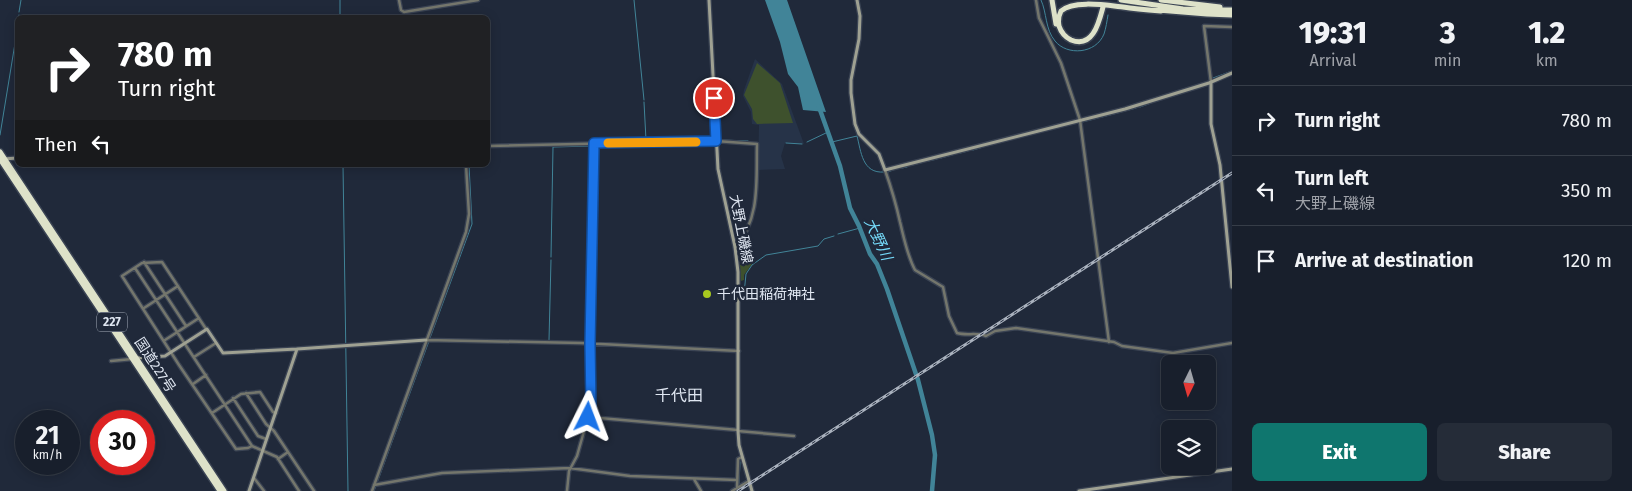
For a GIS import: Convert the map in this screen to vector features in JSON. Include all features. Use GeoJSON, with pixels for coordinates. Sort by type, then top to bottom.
{"type":"FeatureCollection","features":[{"type":"Feature","properties":{"kind":"highway"},"geometry":{"type":"LineString","coordinates":[[1052,0],[1057,29],[1064,39],[1075,44],[1088,42],[1096,35],[1104,7],[1095,32],[1088,39],[1075,41],[1062,32],[1058,21],[1059,15],[1065,6],[1074,2],[1086,1],[1161,11],[1232,14]]}},
{"type":"Feature","properties":{"kind":"highway"},"geometry":{"type":"LineString","coordinates":[[1103,0],[1161,11]]}},
{"type":"Feature","properties":{"kind":"highway"},"geometry":{"type":"LineString","coordinates":[[1120,0],[1183,9],[1232,9]]}},
{"type":"Feature","properties":{"kind":"highway"},"geometry":{"type":"LineString","coordinates":[[1161,0],[1232,9]]}},
{"type":"Feature","properties":{"kind":"highway","name":"国道227号"},"geometry":{"type":"LineString","coordinates":[[0,152],[1,159],[224,491]]}},
{"type":"Feature","properties":{"kind":"highway","name":"国道227号"},"geometry":{"type":"LineString","coordinates":[[135,359],[220,491]]}},
{"type":"Feature","properties":{"kind":"street"},"geometry":{"type":"LineString","coordinates":[[399,0],[401,10],[404,12],[478,0]]}},
{"type":"Feature","properties":{"kind":"street","name":"大野上磯線"},"geometry":{"type":"LineString","coordinates":[[709,0],[716,141],[721,187],[735,247],[738,272],[738,431],[742,457],[752,491]]}},
{"type":"Feature","properties":{"kind":"street"},"geometry":{"type":"LineString","coordinates":[[857,0],[860,16],[851,80],[855,124],[859,134],[879,154],[893,194],[906,246],[915,270],[943,287],[949,316],[957,333],[980,333],[986,336],[995,331],[1016,328],[1173,353],[1232,343]]}},
{"type":"Feature","properties":{"kind":"street"},"geometry":{"type":"LineString","coordinates":[[1036,0],[1039,18],[1061,63],[1080,120],[1109,342]]}},
{"type":"Feature","properties":{"kind":"street"},"geometry":{"type":"LineString","coordinates":[[1232,27],[1204,26],[1211,82],[1211,124],[1220,165],[1232,287]]}},
{"type":"Feature","properties":{"kind":"street"},"geometry":{"type":"LineString","coordinates":[[885,170],[1125,109],[1211,82],[1232,73]]}},
{"type":"Feature","properties":{"kind":"street"},"geometry":{"type":"LineString","coordinates":[[490,146],[716,141],[757,144],[756,190],[752,218],[748,228],[735,247]]}},
{"type":"Feature","properties":{"kind":"street"},"geometry":{"type":"LineString","coordinates":[[567,491],[570,468],[576,456],[591,406],[590,344],[594,143]]}},
{"type":"Feature","properties":{"kind":"street"},"geometry":{"type":"LineString","coordinates":[[1,159],[15,158]]}},
{"type":"Feature","properties":{"kind":"street"},"geometry":{"type":"LineString","coordinates":[[372,491],[376,485],[468,225],[466,167]]}},
{"type":"Feature","properties":{"kind":"street"},"geometry":{"type":"LineString","coordinates":[[252,446],[236,449],[122,276],[144,262],[162,262],[222,352],[426,340],[590,344],[738,351]]}},
{"type":"Feature","properties":{"kind":"street"},"geometry":{"type":"LineString","coordinates":[[144,262],[186,326]]}},
{"type":"Feature","properties":{"kind":"street"},"geometry":{"type":"LineString","coordinates":[[135,267],[252,446],[277,457],[299,491]]}},
{"type":"Feature","properties":{"kind":"street"},"geometry":{"type":"LineString","coordinates":[[143,308],[178,286]]}},
{"type":"Feature","properties":{"kind":"street"},"geometry":{"type":"LineString","coordinates":[[164,341],[199,318]]}},
{"type":"Feature","properties":{"kind":"street"},"geometry":{"type":"LineString","coordinates":[[111,361],[166,356],[207,329]]}},
{"type":"Feature","properties":{"kind":"street"},"geometry":{"type":"LineString","coordinates":[[194,357],[216,343]]}},
{"type":"Feature","properties":{"kind":"street"},"geometry":{"type":"LineString","coordinates":[[250,491],[297,349]]}},
{"type":"Feature","properties":{"kind":"street"},"geometry":{"type":"LineString","coordinates":[[193,384],[206,375]]}},
{"type":"Feature","properties":{"kind":"street"},"geometry":{"type":"LineString","coordinates":[[212,413],[241,394],[260,392],[272,412],[276,413]]}},
{"type":"Feature","properties":{"kind":"street"},"geometry":{"type":"LineString","coordinates":[[246,393],[314,491]]}},
{"type":"Feature","properties":{"kind":"street"},"geometry":{"type":"LineString","coordinates":[[234,398],[258,436],[267,439]]}},
{"type":"Feature","properties":{"kind":"street"},"geometry":{"type":"LineString","coordinates":[[588,417],[794,436]]}},
{"type":"Feature","properties":{"kind":"street"},"geometry":{"type":"LineString","coordinates":[[278,459],[288,452]]}},
{"type":"Feature","properties":{"kind":"street"},"geometry":{"type":"LineString","coordinates":[[737,488],[738,459],[742,457]]}},
{"type":"Feature","properties":{"kind":"street"},"geometry":{"type":"LineString","coordinates":[[376,485],[442,473],[570,468],[630,476],[683,476],[737,480]]}},
{"type":"Feature","properties":{"kind":"street"},"geometry":{"type":"LineString","coordinates":[[1079,491],[1232,469]]}},
{"type":"Feature","properties":{"kind":"street"},"geometry":{"type":"LineString","coordinates":[[254,478],[264,491]]}},
{"type":"Feature","properties":{"kind":"street"},"geometry":{"type":"LineString","coordinates":[[694,478],[700,491]]}},
{"type":"Feature","properties":{"kind":"street"},"geometry":{"type":"LineString","coordinates":[[732,491],[749,481]]}},
{"type":"Feature","properties":{"kind":"shaded area"},"geometry":{"type":"Polygon","coordinates":[[[765,0],[787,0],[826,112],[803,110],[798,87],[788,74],[780,42],[765,0]]]}},
{"type":"Feature","properties":{"kind":"shaded area"},"geometry":{"type":"Polygon","coordinates":[[[755,59],[782,84],[804,144],[785,143],[781,156],[785,169],[758,170],[759,125],[752,124],[751,112],[743,96],[755,59]]]}},
{"type":"Feature","properties":{"kind":"green space"},"geometry":{"type":"Polygon","coordinates":[[[757,63],[780,83],[793,123],[757,124],[753,119],[752,109],[744,95],[757,63]]]}},
{"type":"Feature","properties":{"kind":"green space"},"geometry":{"type":"Polygon","coordinates":[[[751,261],[752,264],[744,275],[744,280],[741,281],[740,265],[751,261]]]}},
{"type":"Feature","properties":{"kind":"waterway"},"geometry":{"type":"LineString","coordinates":[[19,12],[21,0]]}},
{"type":"Feature","properties":{"kind":"waterway"},"geometry":{"type":"LineString","coordinates":[[340,0],[340,15]]}},
{"type":"Feature","properties":{"kind":"waterway"},"geometry":{"type":"LineString","coordinates":[[634,0],[644,100]]}},
{"type":"Feature","properties":{"kind":"waterway"},"geometry":{"type":"LineString","coordinates":[[1041,0],[1048,26],[1055,41],[1060,46],[1074,51],[1088,49],[1100,41],[1104,34],[1108,15]]}},
{"type":"Feature","properties":{"kind":"waterway"},"geometry":{"type":"LineString","coordinates":[[0,135],[15,43]]}},
{"type":"Feature","properties":{"kind":"waterway"},"geometry":{"type":"LineString","coordinates":[[1213,78],[1232,71]]}},
{"type":"Feature","properties":{"kind":"waterway"},"geometry":{"type":"LineString","coordinates":[[1157,101],[1161,99]]}},
{"type":"Feature","properties":{"kind":"waterway"},"geometry":{"type":"LineString","coordinates":[[644,102],[646,140]]}},
{"type":"Feature","properties":{"kind":"waterway"},"geometry":{"type":"LineString","coordinates":[[1140,107],[1151,103]]}},
{"type":"Feature","properties":{"kind":"waterway","name":"大野川"},"geometry":{"type":"LineString","coordinates":[[819,107],[840,166],[850,208],[887,289],[918,380],[935,455],[932,491]]}},
{"type":"Feature","properties":{"kind":"waterway"},"geometry":{"type":"LineString","coordinates":[[1102,117],[1136,108]]}},
{"type":"Feature","properties":{"kind":"waterway"},"geometry":{"type":"LineString","coordinates":[[1082,122],[1098,118]]}},
{"type":"Feature","properties":{"kind":"waterway"},"geometry":{"type":"LineString","coordinates":[[807,142],[828,132]]}},
{"type":"Feature","properties":{"kind":"waterway"},"geometry":{"type":"LineString","coordinates":[[832,142],[857,136],[867,165],[877,172],[884,172]]}},
{"type":"Feature","properties":{"kind":"waterway"},"geometry":{"type":"LineString","coordinates":[[656,141],[712,139]]}},
{"type":"Feature","properties":{"kind":"waterway"},"geometry":{"type":"LineString","coordinates":[[639,140],[645,140]]}},
{"type":"Feature","properties":{"kind":"waterway"},"geometry":{"type":"LineString","coordinates":[[721,140],[748,141]]}},
{"type":"Feature","properties":{"kind":"waterway"},"geometry":{"type":"LineString","coordinates":[[786,143],[802,144]]}},
{"type":"Feature","properties":{"kind":"waterway"},"geometry":{"type":"LineString","coordinates":[[596,146],[655,144]]}},
{"type":"Feature","properties":{"kind":"waterway"},"geometry":{"type":"LineString","coordinates":[[988,145],[994,144]]}},
{"type":"Feature","properties":{"kind":"waterway"},"geometry":{"type":"LineString","coordinates":[[490,147],[542,146]]}},
{"type":"Feature","properties":{"kind":"waterway"},"geometry":{"type":"LineString","coordinates":[[551,257],[553,147],[592,146]]}},
{"type":"Feature","properties":{"kind":"waterway"},"geometry":{"type":"LineString","coordinates":[[973,150],[983,147]]}},
{"type":"Feature","properties":{"kind":"waterway"},"geometry":{"type":"LineString","coordinates":[[960,153],[968,151]]}},
{"type":"Feature","properties":{"kind":"waterway"},"geometry":{"type":"LineString","coordinates":[[941,158],[955,154]]}},
{"type":"Feature","properties":{"kind":"waterway"},"geometry":{"type":"LineString","coordinates":[[928,161],[937,159]]}},
{"type":"Feature","properties":{"kind":"waterway"},"geometry":{"type":"LineString","coordinates":[[912,165],[924,162]]}},
{"type":"Feature","properties":{"kind":"waterway"},"geometry":{"type":"LineString","coordinates":[[343,167],[348,491]]}},
{"type":"Feature","properties":{"kind":"waterway"},"geometry":{"type":"LineString","coordinates":[[430,338],[472,224],[469,167]]}},
{"type":"Feature","properties":{"kind":"waterway"},"geometry":{"type":"LineString","coordinates":[[902,168],[907,167]]}},
{"type":"Feature","properties":{"kind":"waterway"},"geometry":{"type":"LineString","coordinates":[[888,172],[898,168]]}},
{"type":"Feature","properties":{"kind":"waterway"},"geometry":{"type":"LineString","coordinates":[[838,234],[860,228]]}},
{"type":"Feature","properties":{"kind":"waterway"},"geometry":{"type":"LineString","coordinates":[[742,297],[746,274],[752,265],[766,255],[818,246],[824,239],[834,236]]}},
{"type":"Feature","properties":{"kind":"waterway"},"geometry":{"type":"LineString","coordinates":[[549,340],[551,260]]}},
{"type":"Feature","properties":{"kind":"waterway"},"geometry":{"type":"LineString","coordinates":[[374,491],[429,341]]}},
{"type":"Feature","properties":{"kind":"waterway"},"geometry":{"type":"LineString","coordinates":[[739,484],[740,462]]}},
{"type":"Feature","properties":{"kind":"railway"},"geometry":{"type":"LineString","coordinates":[[738,491],[1232,173]]}},
{"type":"Feature","properties":{"kind":"slow traffic"},"geometry":{"type":"LineString","coordinates":[[608,143],[696,142]]}},
{"type":"Feature","properties":{"kind":"place","name":"千代田稲荷神社"},"geometry":{"type":"Point","coordinates":[707,294]}},
{"type":"Feature","properties":{"kind":"district","name":"千代田"},"geometry":{"type":"Point","coordinates":[679,395]}},
{"type":"Feature","properties":{"kind":"route"},"geometry":{"type":"LineString","coordinates":[[588,417],[591,406],[590,344],[594,143],[716,141],[714,98]]}}]}
